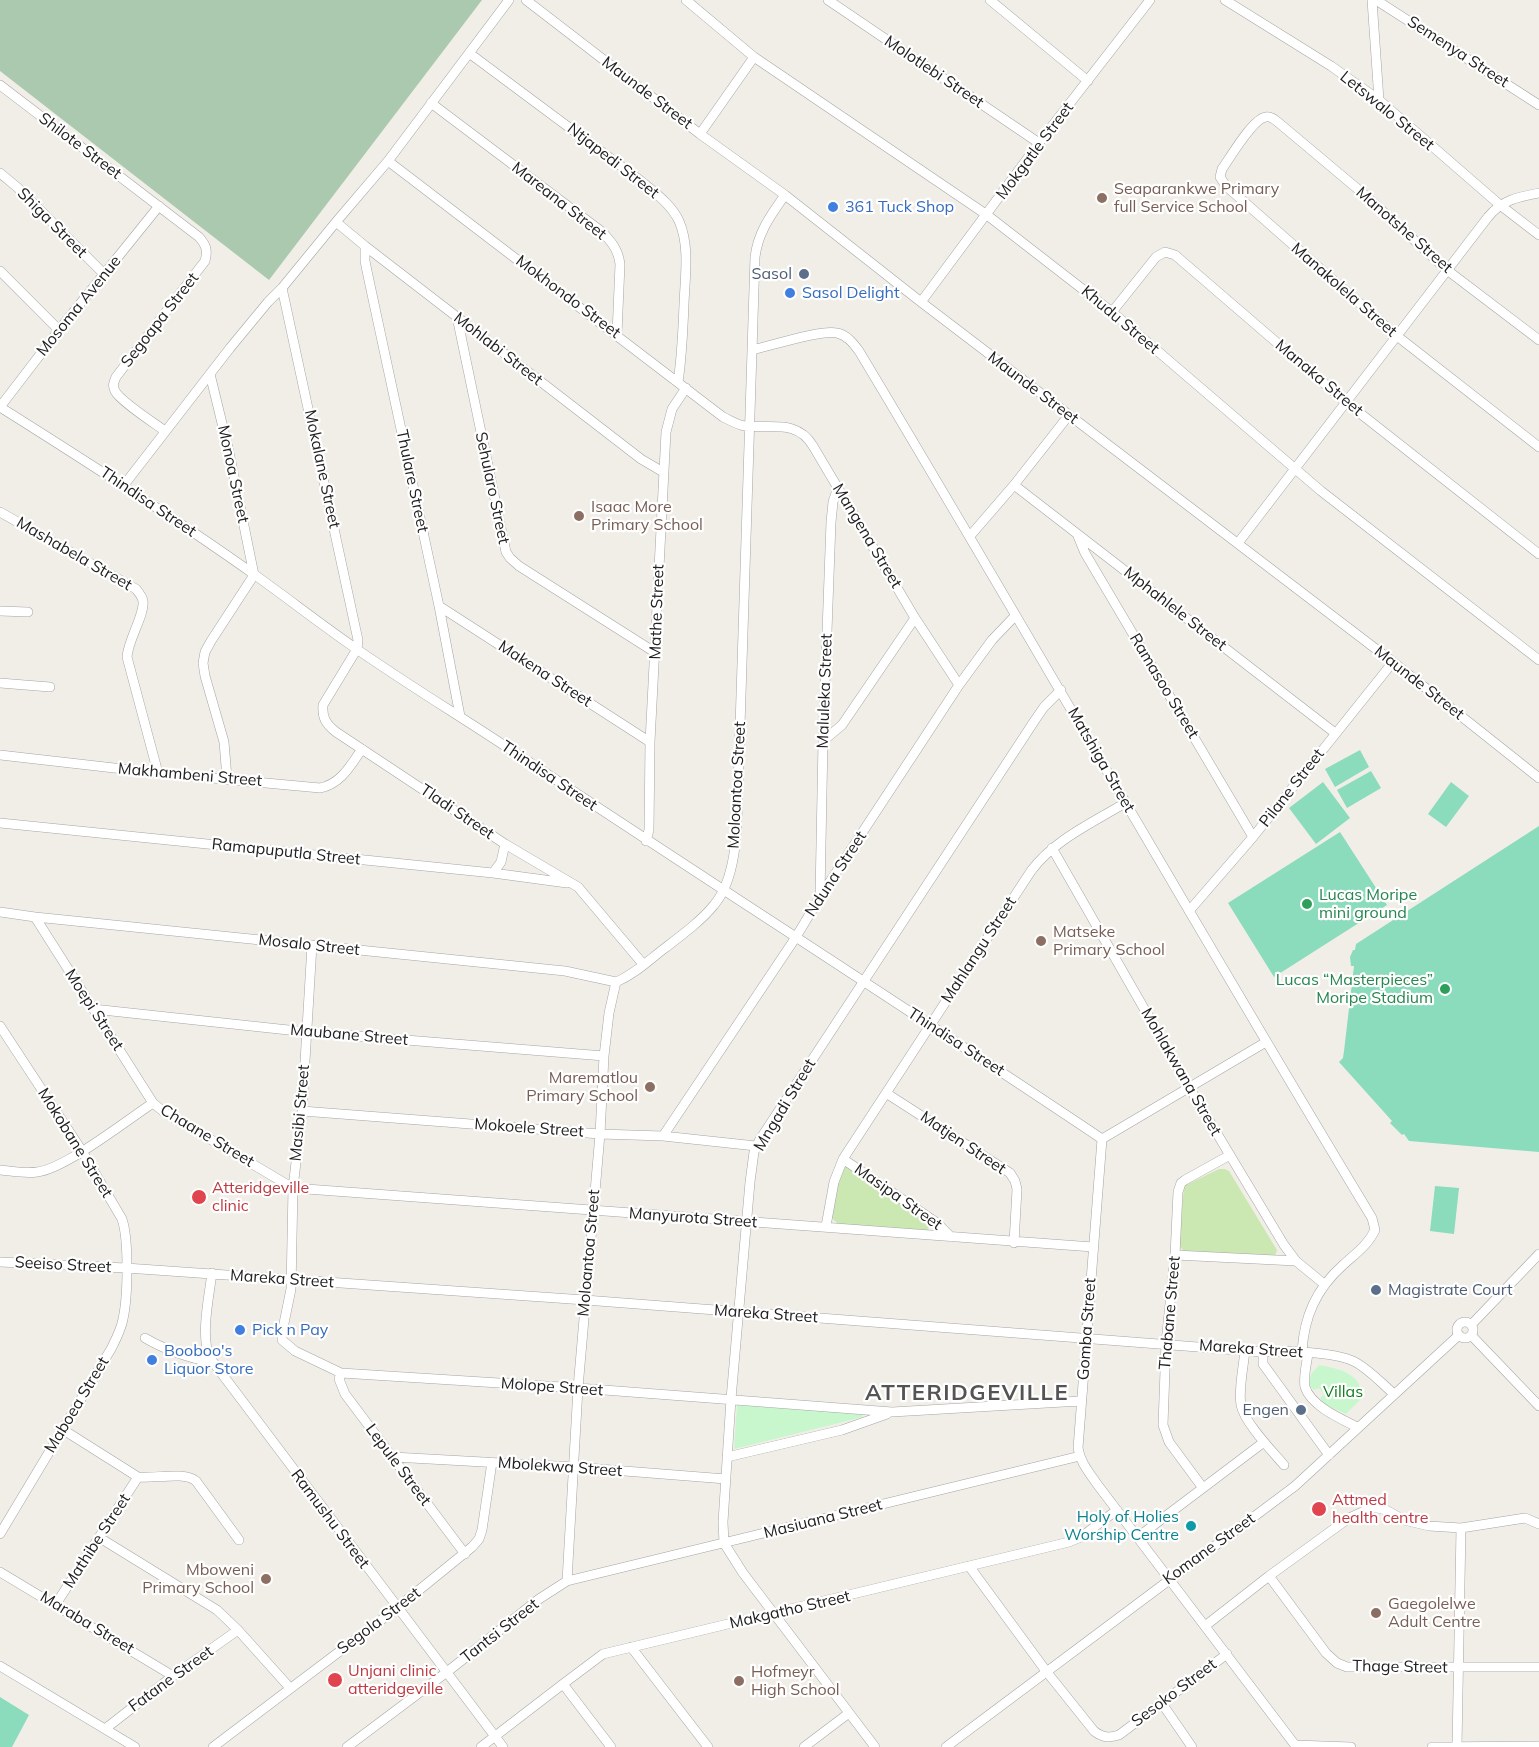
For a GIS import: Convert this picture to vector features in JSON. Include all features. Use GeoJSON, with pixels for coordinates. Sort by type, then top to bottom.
{"type":"FeatureCollection","features":[{"type":"Feature","properties":{"kind":"street"},"geometry":{"type":"LineString","coordinates":[[124,485],[247,326],[282,288],[388,161],[509,0]]}},
{"type":"Feature","properties":{"kind":"street","name":"Maunde Street"},"geometry":{"type":"LineString","coordinates":[[526,0],[700,134],[785,195],[1069,416],[1393,662],[1539,778]]}},
{"type":"Feature","properties":{"kind":"street","name":"Khudu Street"},"geometry":{"type":"LineString","coordinates":[[686,0],[754,57],[987,215],[1112,312],[1335,502],[1539,660]]}},
{"type":"Feature","properties":{"kind":"street","name":"Molotlebi Street"},"geometry":{"type":"LineString","coordinates":[[828,0],[1039,144]]}},
{"type":"Feature","properties":{"kind":"street"},"geometry":{"type":"LineString","coordinates":[[990,0],[1088,81]]}},
{"type":"Feature","properties":{"kind":"street"},"geometry":{"type":"LineString","coordinates":[[1136,0],[1147,4]]}},
{"type":"Feature","properties":{"kind":"street","name":"Letswalo Street"},"geometry":{"type":"LineString","coordinates":[[1226,0],[1379,99],[1500,205],[1539,235]]}},
{"type":"Feature","properties":{"kind":"street"},"geometry":{"type":"LineString","coordinates":[[1374,0],[1379,99]]}},
{"type":"Feature","properties":{"kind":"street","name":"Semenya Street"},"geometry":{"type":"LineString","coordinates":[[1374,0],[1539,105]]}},
{"type":"Feature","properties":{"kind":"street","name":"Mokgatle Street"},"geometry":{"type":"LineString","coordinates":[[921,302],[1147,4]]}},
{"type":"Feature","properties":{"kind":"street","name":"Ntjapedi Street"},"geometry":{"type":"LineString","coordinates":[[469,53],[641,182],[673,211],[679,221],[685,245],[682,385]]}},
{"type":"Feature","properties":{"kind":"street"},"geometry":{"type":"LineString","coordinates":[[700,134],[754,57]]}},
{"type":"Feature","properties":{"kind":"street","name":"Shilote Street"},"geometry":{"type":"LineString","coordinates":[[0,85],[159,206]]}},
{"type":"Feature","properties":{"kind":"street","name":"Mareana Street"},"geometry":{"type":"LineString","coordinates":[[431,103],[601,231],[615,246],[620,264],[617,334]]}},
{"type":"Feature","properties":{"kind":"street","name":"Manotshe Street"},"geometry":{"type":"LineString","coordinates":[[1271,117],[1448,270],[1539,340]]}},
{"type":"Feature","properties":{"kind":"street","name":"Manakolela Street"},"geometry":{"type":"LineString","coordinates":[[1271,117],[1262,118],[1252,126],[1222,169],[1220,177],[1226,186],[1397,336],[1539,447]]}},
{"type":"Feature","properties":{"kind":"street","name":"Mokhondo Street"},"geometry":{"type":"LineString","coordinates":[[388,161],[723,417],[742,426],[750,426]]}},
{"type":"Feature","properties":{"kind":"street","name":"Shiga Street"},"geometry":{"type":"LineString","coordinates":[[0,173],[104,274]]}},
{"type":"Feature","properties":{"kind":"street"},"geometry":{"type":"LineString","coordinates":[[1238,543],[1488,217],[1500,205],[1514,198],[1539,193]]}},
{"type":"Feature","properties":{"kind":"street","name":"Moloantoa Street"},"geometry":{"type":"LineString","coordinates":[[567,1581],[604,1056],[609,1013],[616,982],[632,975],[714,906],[723,891],[731,867],[737,819],[755,264],[758,241],[767,221],[785,195]]}},
{"type":"Feature","properties":{"kind":"street","name":"Mosoma Avenue"},"geometry":{"type":"LineString","coordinates":[[0,407],[159,206]]}},
{"type":"Feature","properties":{"kind":"street","name":"Segoapa Street"},"geometry":{"type":"LineString","coordinates":[[159,206],[199,237],[207,248],[206,261],[113,383],[121,398],[165,431]]}},
{"type":"Feature","properties":{"kind":"street","name":"Mohlabi Street"},"geometry":{"type":"LineString","coordinates":[[336,222],[641,459],[663,472]]}},
{"type":"Feature","properties":{"kind":"street","name":"Thulare Street"},"geometry":{"type":"LineString","coordinates":[[365,246],[367,271],[439,606],[460,716]]}},
{"type":"Feature","properties":{"kind":"street","name":"Manaka Street"},"geometry":{"type":"LineString","coordinates":[[1112,312],[1156,257],[1169,253],[1179,258],[1347,403],[1539,554]]}},
{"type":"Feature","properties":{"kind":"street"},"geometry":{"type":"LineString","coordinates":[[0,271],[59,330]]}},
{"type":"Feature","properties":{"kind":"street","name":"Mokalane Street"},"geometry":{"type":"LineString","coordinates":[[282,288],[358,640],[357,650]]}},
{"type":"Feature","properties":{"kind":"street","name":"Sehularo Street"},"geometry":{"type":"LineString","coordinates":[[457,317],[506,552],[519,566],[656,653]]}},
{"type":"Feature","properties":{"kind":"street","name":"Matshiga Street"},"geometry":{"type":"LineString","coordinates":[[752,350],[828,332],[842,334],[859,351],[1372,1218],[1375,1230],[1372,1237],[1324,1284],[1307,1317],[1303,1336],[1305,1383],[1308,1392],[1331,1414],[1357,1427]]}},
{"type":"Feature","properties":{"kind":"street","name":"Monoa Street"},"geometry":{"type":"LineString","coordinates":[[210,374],[229,452],[254,575]]}},
{"type":"Feature","properties":{"kind":"street","name":"Mathe Street"},"geometry":{"type":"LineString","coordinates":[[646,841],[649,830],[650,742],[663,472],[667,424],[682,385]]}},
{"type":"Feature","properties":{"kind":"street","name":"Thindisa Street"},"geometry":{"type":"LineString","coordinates":[[0,407],[124,485],[357,650],[1102,1139]]}},
{"type":"Feature","properties":{"kind":"street"},"geometry":{"type":"LineString","coordinates":[[970,536],[1069,416]]}},
{"type":"Feature","properties":{"kind":"street","name":"Mangena Street"},"geometry":{"type":"LineString","coordinates":[[750,426],[792,428],[809,439],[915,618],[959,685]]}},
{"type":"Feature","properties":{"kind":"street","name":"Mphahlele Street"},"geometry":{"type":"LineString","coordinates":[[1014,485],[1335,733]]}},
{"type":"Feature","properties":{"kind":"street","name":"Maluleka Street"},"geometry":{"type":"LineString","coordinates":[[820,897],[832,512],[838,487]]}},
{"type":"Feature","properties":{"kind":"street","name":"Mashabela Street"},"geometry":{"type":"LineString","coordinates":[[0,512],[135,589],[141,595],[143,606],[129,641],[127,657],[158,773]]}},
{"type":"Feature","properties":{"kind":"street","name":"Ramasoo Street"},"geometry":{"type":"LineString","coordinates":[[1077,534],[1085,553],[1254,837]]}},
{"type":"Feature","properties":{"kind":"street"},"geometry":{"type":"LineString","coordinates":[[227,778],[224,742],[203,663],[205,652],[211,641],[254,575]]}},
{"type":"Feature","properties":{"kind":"street","name":"Makena Street"},"geometry":{"type":"LineString","coordinates":[[439,606],[650,742]]}},
{"type":"Feature","properties":{"kind":"street"},"geometry":{"type":"LineString","coordinates":[[0,611],[28,612]]}},
{"type":"Feature","properties":{"kind":"street","name":"Nduna Street"},"geometry":{"type":"LineString","coordinates":[[663,1136],[796,937],[959,685],[992,640],[1015,616]]}},
{"type":"Feature","properties":{"kind":"street"},"geometry":{"type":"LineString","coordinates":[[824,741],[842,725],[915,618]]}},
{"type":"Feature","properties":{"kind":"street","name":"Tladi Street"},"geometry":{"type":"LineString","coordinates":[[357,650],[323,705],[324,721],[362,749],[505,844],[583,891],[643,964]]}},
{"type":"Feature","properties":{"kind":"street","name":"Pilane Street"},"geometry":{"type":"LineString","coordinates":[[1189,911],[1254,837],[1393,662]]}},
{"type":"Feature","properties":{"kind":"street"},"geometry":{"type":"LineString","coordinates":[[0,683],[50,687]]}},
{"type":"Feature","properties":{"kind":"street","name":"Mngadi Street"},"geometry":{"type":"LineString","coordinates":[[724,1543],[723,1522],[731,1399],[750,1182],[756,1146],[1035,720],[1061,690]]}},
{"type":"Feature","properties":{"kind":"street","name":"Makhambeni Street"},"geometry":{"type":"LineString","coordinates":[[0,755],[320,788],[328,786],[343,776],[362,749]]}},
{"type":"Feature","properties":{"kind":"street","name":"Mahlangu Street"},"geometry":{"type":"LineString","coordinates":[[826,1226],[834,1182],[843,1159],[1030,871],[1038,860],[1052,848],[1125,803]]}},
{"type":"Feature","properties":{"kind":"street","name":"Ramapuputla Street"},"geometry":{"type":"LineString","coordinates":[[0,823],[493,873],[573,884]]}},
{"type":"Feature","properties":{"kind":"street"},"geometry":{"type":"LineString","coordinates":[[493,873],[501,862],[505,844]]}},
{"type":"Feature","properties":{"kind":"street","name":"Mohlakwana Street"},"geometry":{"type":"LineString","coordinates":[[1052,848],[1189,1087],[1284,1245],[1296,1261],[1324,1284]]}},
{"type":"Feature","properties":{"kind":"street","name":"Mosalo Street"},"geometry":{"type":"LineString","coordinates":[[0,912],[565,971],[616,982]]}},
{"type":"Feature","properties":{"kind":"street","name":"Moepi Street"},"geometry":{"type":"LineString","coordinates":[[35,917],[153,1103]]}},
{"type":"Feature","properties":{"kind":"street","name":"Masibi Street"},"geometry":{"type":"LineString","coordinates":[[291,1280],[293,1188],[302,1111],[312,945]]}},
{"type":"Feature","properties":{"kind":"street","name":"Maubane Street"},"geometry":{"type":"LineString","coordinates":[[93,1009],[307,1032],[604,1056]]}},
{"type":"Feature","properties":{"kind":"street","name":"Mokobane Street"},"geometry":{"type":"LineString","coordinates":[[0,1026],[82,1151],[122,1219],[125,1227],[126,1268]]}},
{"type":"Feature","properties":{"kind":"street"},"geometry":{"type":"LineString","coordinates":[[1102,1139],[1266,1042]]}},
{"type":"Feature","properties":{"kind":"street","name":"Matjen Street"},"geometry":{"type":"LineString","coordinates":[[886,1092],[1010,1173],[1017,1189],[1014,1243]]}},
{"type":"Feature","properties":{"kind":"street"},"geometry":{"type":"LineString","coordinates":[[0,1170],[36,1173],[55,1168],[153,1103]]}},
{"type":"Feature","properties":{"kind":"street","name":"Chaane Street"},"geometry":{"type":"LineString","coordinates":[[153,1103],[164,1112],[293,1188]]}},
{"type":"Feature","properties":{"kind":"street","name":"Mokoele Street"},"geometry":{"type":"LineString","coordinates":[[302,1111],[600,1134],[663,1136],[756,1146]]}},
{"type":"Feature","properties":{"kind":"street","name":"Gomba Street"},"geometry":{"type":"LineString","coordinates":[[1102,1139],[1078,1438],[1080,1456],[1084,1466],[1294,1746]]}},
{"type":"Feature","properties":{"kind":"street","name":"Thabane Street"},"geometry":{"type":"LineString","coordinates":[[1203,1488],[1165,1434],[1162,1416],[1178,1192],[1181,1183],[1230,1155]]}},
{"type":"Feature","properties":{"kind":"street","name":"Masipa Street"},"geometry":{"type":"LineString","coordinates":[[843,1159],[937,1222],[951,1237]]}},
{"type":"Feature","properties":{"kind":"street","name":"Manyurota Street"},"geometry":{"type":"LineString","coordinates":[[293,1188],[747,1223],[826,1226],[1014,1243],[1093,1247]]}},
{"type":"Feature","properties":{"kind":"street"},"geometry":{"type":"LineString","coordinates":[[1471,1324],[1539,1254]]}},
{"type":"Feature","properties":{"kind":"street"},"geometry":{"type":"LineString","coordinates":[[1175,1256],[1296,1261]]}},
{"type":"Feature","properties":{"kind":"street","name":"Seeiso Street"},"geometry":{"type":"LineString","coordinates":[[0,1262],[126,1268]]}},
{"type":"Feature","properties":{"kind":"street","name":"Mareka Street"},"geometry":{"type":"LineString","coordinates":[[126,1268],[1087,1337],[1263,1352],[1285,1350],[1344,1358],[1355,1362],[1394,1394]]}},
{"type":"Feature","properties":{"kind":"street","name":"Maboea Street"},"geometry":{"type":"LineString","coordinates":[[0,1534],[120,1331],[124,1316],[126,1268]]}},
{"type":"Feature","properties":{"kind":"street","name":"Ramushu Street"},"geometry":{"type":"LineString","coordinates":[[212,1274],[205,1344],[214,1364],[503,1747]]}},
{"type":"Feature","properties":{"kind":"street","name":"Molope Street"},"geometry":{"type":"LineString","coordinates":[[291,1280],[290,1299],[282,1340],[295,1351],[341,1373],[579,1388],[892,1412],[1081,1401]]}},
{"type":"Feature","properties":{"kind":"street"},"geometry":{"type":"LineString","coordinates":[[1466,1322],[1471,1324],[1473,1330],[1471,1335],[1465,1338],[1459,1335],[1457,1330],[1459,1325],[1466,1322]]}},
{"type":"Feature","properties":{"kind":"street","name":"Komane Street"},"geometry":{"type":"LineString","coordinates":[[946,1747],[1295,1486],[1459,1335]]}},
{"type":"Feature","properties":{"kind":"street"},"geometry":{"type":"LineString","coordinates":[[1471,1335],[1539,1406]]}},
{"type":"Feature","properties":{"kind":"street"},"geometry":{"type":"LineString","coordinates":[[145,1338],[163,1349],[214,1364]]}},
{"type":"Feature","properties":{"kind":"street"},"geometry":{"type":"LineString","coordinates":[[1245,1349],[1240,1403],[1246,1417],[1284,1465]]}},
{"type":"Feature","properties":{"kind":"street"},"geometry":{"type":"LineString","coordinates":[[1263,1352],[1263,1364],[1329,1455]]}},
{"type":"Feature","properties":{"kind":"street","name":"Lepule Street"},"geometry":{"type":"LineString","coordinates":[[341,1373],[339,1379],[345,1394],[465,1554]]}},
{"type":"Feature","properties":{"kind":"street","name":"Molope Street"},"geometry":{"type":"LineString","coordinates":[[727,1457],[842,1430],[892,1412]]}},
{"type":"Feature","properties":{"kind":"street"},"geometry":{"type":"LineString","coordinates":[[62,1429],[138,1477],[186,1476],[196,1481],[239,1540]]}},
{"type":"Feature","properties":{"kind":"street"},"geometry":{"type":"LineString","coordinates":[[1138,1537],[1264,1442]]}},
{"type":"Feature","properties":{"kind":"street","name":"Masiuana Street"},"geometry":{"type":"LineString","coordinates":[[567,1581],[1080,1456]]}},
{"type":"Feature","properties":{"kind":"street","name":"Mbolekwa Street"},"geometry":{"type":"LineString","coordinates":[[393,1457],[574,1467],[726,1479]]}},
{"type":"Feature","properties":{"kind":"street","name":"Segola Street"},"geometry":{"type":"LineString","coordinates":[[213,1747],[465,1554],[479,1539],[483,1530],[492,1462]]}},
{"type":"Feature","properties":{"kind":"street","name":"Mathibe Street"},"geometry":{"type":"LineString","coordinates":[[56,1604],[138,1477]]}},
{"type":"Feature","properties":{"kind":"street"},"geometry":{"type":"LineString","coordinates":[[1205,1626],[1349,1518],[1372,1507],[1429,1526],[1461,1528],[1525,1518],[1538,1523]]}},
{"type":"Feature","properties":{"kind":"street","name":"Makgatho Street"},"geometry":{"type":"LineString","coordinates":[[481,1747],[603,1654],[1076,1540],[1117,1510]]}},
{"type":"Feature","properties":{"kind":"street"},"geometry":{"type":"LineString","coordinates":[[1457,1747],[1461,1528]]}},
{"type":"Feature","properties":{"kind":"street"},"geometry":{"type":"LineString","coordinates":[[100,1538],[217,1610],[290,1688]]}},
{"type":"Feature","properties":{"kind":"street"},"geometry":{"type":"LineString","coordinates":[[724,1543],[773,1614],[874,1747]]}},
{"type":"Feature","properties":{"kind":"street"},"geometry":{"type":"LineString","coordinates":[[969,1566],[1047,1671]]}},
{"type":"Feature","properties":{"kind":"street","name":"Maraba Street"},"geometry":{"type":"LineString","coordinates":[[0,1572],[173,1676]]}},
{"type":"Feature","properties":{"kind":"street","name":"Thage Street"},"geometry":{"type":"LineString","coordinates":[[1269,1576],[1326,1653],[1337,1663],[1347,1667],[1539,1667]]}},
{"type":"Feature","properties":{"kind":"street","name":"Tantsi Street"},"geometry":{"type":"LineString","coordinates":[[347,1747],[532,1605],[567,1581]]}},
{"type":"Feature","properties":{"kind":"street","name":"Fatane Street"},"geometry":{"type":"LineString","coordinates":[[105,1729],[173,1676],[238,1630]]}},
{"type":"Feature","properties":{"kind":"street"},"geometry":{"type":"LineString","coordinates":[[631,1647],[708,1747]]}},
{"type":"Feature","properties":{"kind":"street","name":"Sesoko Street"},"geometry":{"type":"LineString","coordinates":[[1047,1671],[1094,1731],[1100,1736],[1112,1737],[1119,1735],[1227,1654]]}},
{"type":"Feature","properties":{"kind":"street"},"geometry":{"type":"LineString","coordinates":[[0,1666],[135,1747]]}},
{"type":"Feature","properties":{"kind":"street"},"geometry":{"type":"LineString","coordinates":[[563,1684],[611,1747]]}},
{"type":"Feature","properties":{"kind":"street"},"geometry":{"type":"LineString","coordinates":[[1161,1702],[1192,1747]]}},
{"type":"Feature","properties":{"kind":"street"},"geometry":{"type":"LineString","coordinates":[[804,1747],[849,1713]]}},
{"type":"Feature","properties":{"kind":"street"},"geometry":{"type":"LineString","coordinates":[[1294,1746],[1351,1747]]}},
{"type":"Feature","properties":{"kind":"street"},"geometry":{"type":"LineString","coordinates":[[1432,1747],[1539,1746]]}},
{"type":"Feature","properties":{"kind":"green space"},"geometry":{"type":"Polygon","coordinates":[[[0,0],[482,0],[269,280],[0,71],[0,0]]]}},
{"type":"Feature","properties":{"kind":"green space"},"geometry":{"type":"Polygon","coordinates":[[[1360,750],[1369,767],[1335,787],[1325,769],[1360,750]]]}},
{"type":"Feature","properties":{"kind":"green space"},"geometry":{"type":"Polygon","coordinates":[[[1371,771],[1381,788],[1347,808],[1337,790],[1371,771]]]}},
{"type":"Feature","properties":{"kind":"green space"},"geometry":{"type":"Polygon","coordinates":[[[1323,782],[1350,818],[1316,844],[1289,808],[1323,782]]]}},
{"type":"Feature","properties":{"kind":"green space"},"geometry":{"type":"Polygon","coordinates":[[[1451,782],[1469,796],[1446,827],[1428,814],[1451,782]]]}},
{"type":"Feature","properties":{"kind":"green space","name":"Lucas “Masterpieces” Moripe Stadium"},"geometry":{"type":"Polygon","coordinates":[[[1539,826],[1539,1152],[1409,1141],[1390,1123],[1392,1121],[1339,1062],[1343,1058],[1354,966],[1351,966],[1350,957],[1356,944],[1539,826]]]}},
{"type":"Feature","properties":{"kind":"green space","name":"Lucas Moripe mini ground"},"geometry":{"type":"Polygon","coordinates":[[[1340,832],[1387,905],[1274,977],[1228,903],[1340,832]]]}},
{"type":"Feature","properties":{"kind":"green space"},"geometry":{"type":"Polygon","coordinates":[[[845,1164],[930,1222],[928,1231],[838,1224],[831,1217],[837,1175],[845,1164]]]}},
{"type":"Feature","properties":{"kind":"green space"},"geometry":{"type":"Polygon","coordinates":[[[1219,1169],[1229,1171],[1277,1250],[1275,1256],[1186,1253],[1179,1246],[1184,1186],[1219,1169]]]}},
{"type":"Feature","properties":{"kind":"green space"},"geometry":{"type":"Polygon","coordinates":[[[1435,1186],[1459,1188],[1454,1234],[1430,1231],[1435,1186]]]}},
{"type":"Feature","properties":{"kind":"green space","name":"Villas"},"geometry":{"type":"Polygon","coordinates":[[[1319,1365],[1342,1371],[1358,1383],[1362,1398],[1346,1414],[1324,1404],[1320,1398],[1324,1395],[1319,1388],[1314,1390],[1309,1385],[1311,1374],[1319,1365]]]}},
{"type":"Feature","properties":{"kind":"green space"},"geometry":{"type":"Polygon","coordinates":[[[737,1405],[862,1414],[863,1417],[734,1449],[737,1405]]]}},
{"type":"Feature","properties":{"kind":"green space"},"geometry":{"type":"Polygon","coordinates":[[[0,1697],[29,1715],[12,1747],[0,1747],[0,1697]]]}},
{"type":"Feature","properties":{"kind":"place","name":"Seaparankwe Primary full Service School"},"geometry":{"type":"Point","coordinates":[1102,198]}},
{"type":"Feature","properties":{"kind":"place","name":"361 Tuck Shop"},"geometry":{"type":"Point","coordinates":[833,207]}},
{"type":"Feature","properties":{"kind":"place","name":"Sasol"},"geometry":{"type":"Point","coordinates":[804,274]}},
{"type":"Feature","properties":{"kind":"place","name":"Sasol Delight"},"geometry":{"type":"Point","coordinates":[790,293]}},
{"type":"Feature","properties":{"kind":"place","name":"Isaac More Primary School"},"geometry":{"type":"Point","coordinates":[579,516]}},
{"type":"Feature","properties":{"kind":"place","name":"Lucas Moripe mini ground"},"geometry":{"type":"Point","coordinates":[1307,904]}},
{"type":"Feature","properties":{"kind":"place","name":"Matseke Primary School"},"geometry":{"type":"Point","coordinates":[1041,941]}},
{"type":"Feature","properties":{"kind":"place","name":"Lucas “Masterpieces” Moripe Stadium"},"geometry":{"type":"Point","coordinates":[1445,989]}},
{"type":"Feature","properties":{"kind":"place","name":"Marematlou Primary School"},"geometry":{"type":"Point","coordinates":[650,1087]}},
{"type":"Feature","properties":{"kind":"place","name":"Atteridgeville clinic"},"geometry":{"type":"Point","coordinates":[199,1197]}},
{"type":"Feature","properties":{"kind":"place","name":"Magistrate Court"},"geometry":{"type":"Point","coordinates":[1376,1290]}},
{"type":"Feature","properties":{"kind":"place","name":"Pick n Pay"},"geometry":{"type":"Point","coordinates":[240,1330]}},
{"type":"Feature","properties":{"kind":"place","name":"Booboo's Liquor Store"},"geometry":{"type":"Point","coordinates":[152,1360]}},
{"type":"Feature","properties":{"kind":"place","name":"Engen"},"geometry":{"type":"Point","coordinates":[1301,1410]}},
{"type":"Feature","properties":{"kind":"place","name":"Attmed health centre"},"geometry":{"type":"Point","coordinates":[1319,1509]}},
{"type":"Feature","properties":{"kind":"place","name":"Holy of Holies Worship Centre"},"geometry":{"type":"Point","coordinates":[1191,1526]}},
{"type":"Feature","properties":{"kind":"place","name":"Mboweni Primary School"},"geometry":{"type":"Point","coordinates":[266,1579]}},
{"type":"Feature","properties":{"kind":"place","name":"Gaegolelwe Adult Centre"},"geometry":{"type":"Point","coordinates":[1376,1613]}},
{"type":"Feature","properties":{"kind":"place","name":"Unjani clinic atteridgeville"},"geometry":{"type":"Point","coordinates":[335,1680]}},
{"type":"Feature","properties":{"kind":"place","name":"Hofmeyr High School"},"geometry":{"type":"Point","coordinates":[739,1681]}},
{"type":"Feature","properties":{"kind":"district","name":"ATTERIDGEVILLE"},"geometry":{"type":"Point","coordinates":[967,1393]}}]}
